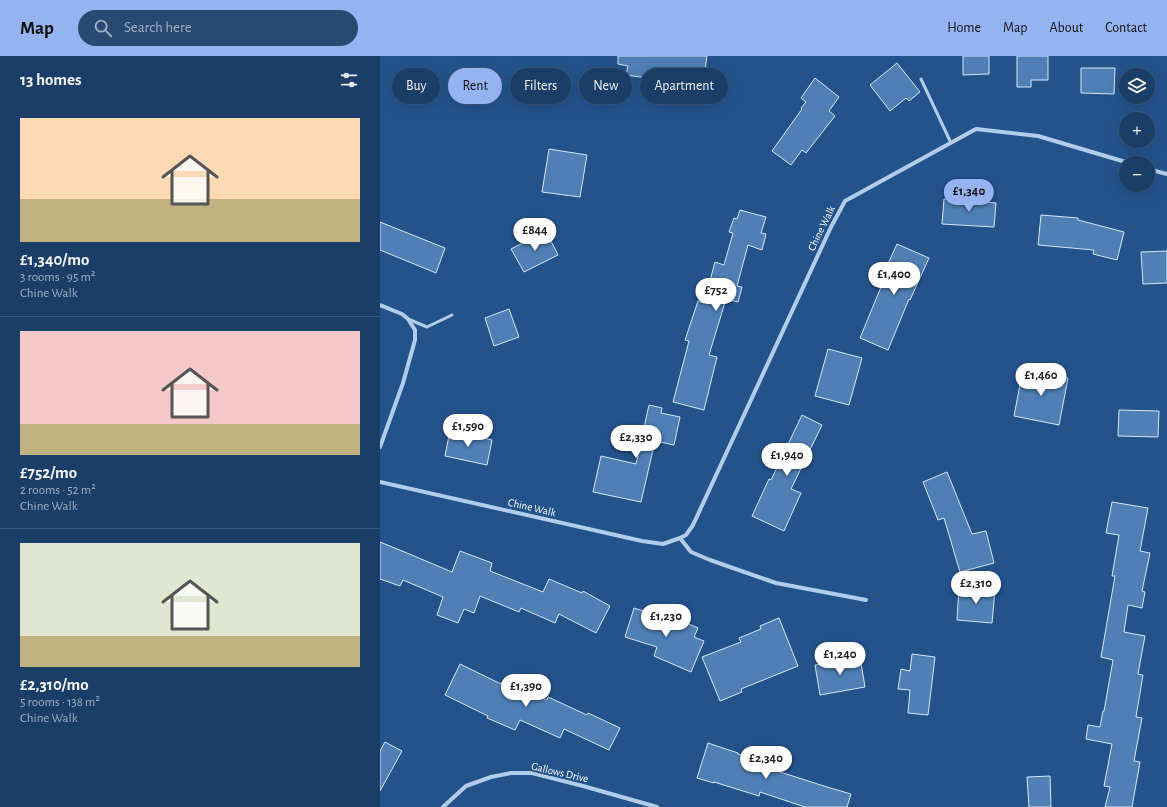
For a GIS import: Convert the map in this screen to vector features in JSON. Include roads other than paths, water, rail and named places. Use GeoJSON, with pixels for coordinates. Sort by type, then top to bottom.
{"type":"FeatureCollection","features":[{"type":"Feature","properties":{"kind":"street","name":"Chine Walk"},"geometry":{"type":"LineString","coordinates":[[380,482],[642,541],[664,544],[680,538],[686,535],[693,525],[831,226],[845,201],[976,129],[1038,136],[1119,160]]}},
{"type":"Feature","properties":{"kind":"street"},"geometry":{"type":"LineString","coordinates":[[1155,171],[1167,174]]}},
{"type":"Feature","properties":{"kind":"street"},"geometry":{"type":"LineString","coordinates":[[380,305],[402,314],[408,319],[415,330],[415,340],[403,383],[380,447]]}},
{"type":"Feature","properties":{"kind":"street"},"geometry":{"type":"LineString","coordinates":[[680,538],[691,552],[776,583],[866,600]]}},
{"type":"Feature","properties":{"kind":"street","name":"Gallows Drive"},"geometry":{"type":"LineString","coordinates":[[443,807],[466,786],[491,777],[511,773],[532,773],[657,807]]}},
{"type":"Feature","properties":{"kind":"lane"},"geometry":{"type":"LineString","coordinates":[[922,79],[951,143]]}},
{"type":"Feature","properties":{"kind":"lane"},"geometry":{"type":"LineString","coordinates":[[408,319],[427,327],[452,316]]}}]}
